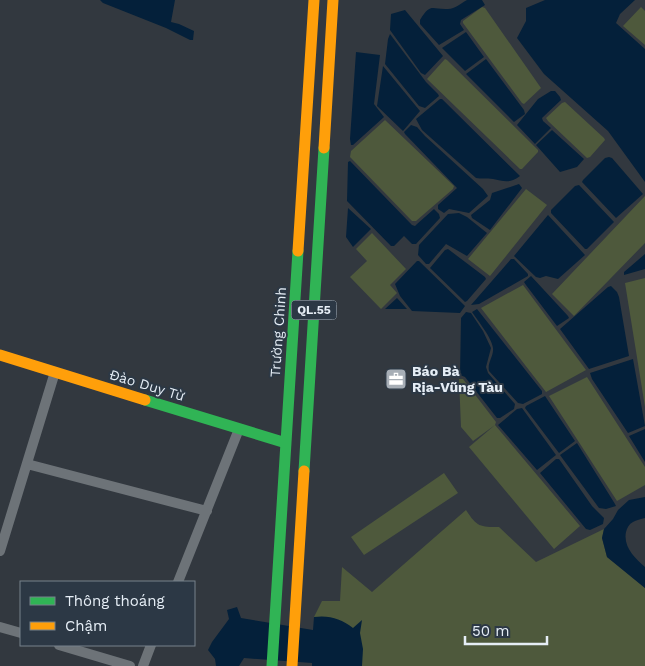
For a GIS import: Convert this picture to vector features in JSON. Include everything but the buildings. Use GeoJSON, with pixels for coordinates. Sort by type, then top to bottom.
{"type":"FeatureCollection","features":[{"type":"Feature","properties":{"kind":"main road","name":"Trường Chinh"},"geometry":{"type":"LineString","coordinates":[[272,665],[314,0]]}},
{"type":"Feature","properties":{"kind":"main road","name":"QL.55"},"geometry":{"type":"LineString","coordinates":[[292,666],[334,0]]}},
{"type":"Feature","properties":{"kind":"main road","name":"Đào Duy Từ"},"geometry":{"type":"LineString","coordinates":[[0,355],[286,444],[305,448]]}},
{"type":"Feature","properties":{"kind":"street"},"geometry":{"type":"LineString","coordinates":[[0,551],[3,534],[55,372]]}},
{"type":"Feature","properties":{"kind":"street"},"geometry":{"type":"LineString","coordinates":[[178,581],[240,429]]}},
{"type":"Feature","properties":{"kind":"street"},"geometry":{"type":"LineString","coordinates":[[27,464],[207,511]]}},
{"type":"Feature","properties":{"kind":"street"},"geometry":{"type":"LineString","coordinates":[[0,627],[20,633]]}},
{"type":"Feature","properties":{"kind":"street"},"geometry":{"type":"LineString","coordinates":[[62,646],[130,666]]}},
{"type":"Feature","properties":{"kind":"street"},"geometry":{"type":"LineString","coordinates":[[143,666],[152,646]]}},
{"type":"Feature","properties":{"kind":"green space"},"geometry":{"type":"Polygon","coordinates":[[[482,7],[485,8],[541,88],[524,104],[463,23],[463,21],[482,7]]]}},
{"type":"Feature","properties":{"kind":"green space"},"geometry":{"type":"Polygon","coordinates":[[[641,7],[645,11],[645,45],[623,26],[641,7]]]}},
{"type":"Feature","properties":{"kind":"green space"},"geometry":{"type":"Polygon","coordinates":[[[445,59],[538,150],[522,169],[427,79],[445,59]]]}},
{"type":"Feature","properties":{"kind":"green space"},"geometry":{"type":"Polygon","coordinates":[[[565,102],[605,140],[590,157],[587,158],[546,118],[565,102]]]}},
{"type":"Feature","properties":{"kind":"green space"},"geometry":{"type":"Polygon","coordinates":[[[385,120],[454,186],[453,189],[416,221],[412,221],[350,157],[351,151],[385,120]]]}},
{"type":"Feature","properties":{"kind":"green space"},"geometry":{"type":"Polygon","coordinates":[[[526,189],[547,205],[490,276],[468,259],[526,189]]]}},
{"type":"Feature","properties":{"kind":"green space"},"geometry":{"type":"Polygon","coordinates":[[[645,196],[645,243],[574,316],[552,294],[645,196]]]}},
{"type":"Feature","properties":{"kind":"green space"},"geometry":{"type":"Polygon","coordinates":[[[372,233],[406,269],[390,285],[397,293],[381,309],[350,277],[367,261],[356,249],[372,233]]]}},
{"type":"Feature","properties":{"kind":"green space"},"geometry":{"type":"Polygon","coordinates":[[[645,278],[645,407],[625,283],[645,278]]]}},
{"type":"Feature","properties":{"kind":"green space"},"geometry":{"type":"Polygon","coordinates":[[[523,285],[586,370],[546,392],[481,308],[523,285]]]}},
{"type":"Feature","properties":{"kind":"green space"},"geometry":{"type":"Polygon","coordinates":[[[587,377],[645,467],[645,485],[617,501],[549,396],[587,377]]]}},
{"type":"Feature","properties":{"kind":"green space"},"geometry":{"type":"Polygon","coordinates":[[[459,379],[463,379],[496,422],[495,425],[473,441],[461,427],[459,379]]]}},
{"type":"Feature","properties":{"kind":"green space"},"geometry":{"type":"Polygon","coordinates":[[[495,425],[580,526],[554,549],[469,447],[495,425]]]}},
{"type":"Feature","properties":{"kind":"green space"},"geometry":{"type":"Polygon","coordinates":[[[444,473],[458,493],[364,555],[351,537],[444,473]]]}},
{"type":"Feature","properties":{"kind":"green space"},"geometry":{"type":"Polygon","coordinates":[[[466,510],[476,523],[487,527],[499,527],[536,562],[604,529],[602,538],[607,557],[645,588],[645,666],[353,666],[314,631],[314,617],[322,601],[340,601],[342,567],[372,592],[466,510]]]}},
{"type":"Feature","properties":{"kind":"water"},"geometry":{"type":"Polygon","coordinates":[[[100,0],[175,0],[171,22],[194,31],[193,40],[103,3],[100,0]]]}},
{"type":"Feature","properties":{"kind":"water"},"geometry":{"type":"Polygon","coordinates":[[[467,0],[482,0],[485,5],[461,20],[460,24],[464,30],[439,45],[420,24],[420,20],[429,9],[451,9],[467,0]]]}},
{"type":"Feature","properties":{"kind":"water"},"geometry":{"type":"Polygon","coordinates":[[[545,0],[635,0],[620,14],[616,23],[645,49],[645,182],[608,131],[544,74],[517,38],[526,21],[526,8],[545,0]]]}},
{"type":"Feature","properties":{"kind":"water"},"geometry":{"type":"Polygon","coordinates":[[[405,10],[443,56],[425,75],[421,73],[390,30],[391,14],[405,10]]]}},
{"type":"Feature","properties":{"kind":"water"},"geometry":{"type":"Polygon","coordinates":[[[466,32],[484,57],[465,71],[442,48],[466,32]]]}},
{"type":"Feature","properties":{"kind":"water"},"geometry":{"type":"Polygon","coordinates":[[[390,34],[426,82],[439,96],[425,108],[419,106],[385,64],[390,34]]]}},
{"type":"Feature","properties":{"kind":"water"},"geometry":{"type":"Polygon","coordinates":[[[356,52],[380,55],[374,104],[384,117],[351,145],[350,139],[356,52]]]}},
{"type":"Feature","properties":{"kind":"water"},"geometry":{"type":"Polygon","coordinates":[[[486,59],[524,110],[525,114],[514,122],[466,74],[486,59]]]}},
{"type":"Feature","properties":{"kind":"water"},"geometry":{"type":"Polygon","coordinates":[[[383,66],[420,111],[403,131],[377,106],[383,66]]]}},
{"type":"Feature","properties":{"kind":"water"},"geometry":{"type":"Polygon","coordinates":[[[551,91],[555,91],[561,100],[542,118],[551,128],[535,144],[517,125],[538,99],[551,91]]]}},
{"type":"Feature","properties":{"kind":"water"},"geometry":{"type":"Polygon","coordinates":[[[440,99],[520,176],[506,181],[476,178],[422,130],[416,119],[440,99]]]}},
{"type":"Feature","properties":{"kind":"water"},"geometry":{"type":"Polygon","coordinates":[[[411,125],[417,127],[483,189],[488,196],[469,213],[449,209],[444,213],[438,209],[438,205],[457,188],[405,134],[404,132],[411,125]]]}},
{"type":"Feature","properties":{"kind":"water"},"geometry":{"type":"Polygon","coordinates":[[[552,130],[584,159],[577,167],[560,172],[536,145],[552,130]]]}},
{"type":"Feature","properties":{"kind":"water"},"geometry":{"type":"Polygon","coordinates":[[[605,158],[612,158],[643,194],[616,218],[582,182],[605,158]]]}},
{"type":"Feature","properties":{"kind":"water"},"geometry":{"type":"Polygon","coordinates":[[[350,161],[412,225],[415,226],[434,209],[440,218],[416,244],[412,244],[404,236],[394,246],[391,246],[347,201],[348,162],[350,161]]]}},
{"type":"Feature","properties":{"kind":"water"},"geometry":{"type":"Polygon","coordinates":[[[519,184],[522,188],[490,230],[472,218],[471,215],[490,200],[492,193],[519,184]]]}},
{"type":"Feature","properties":{"kind":"water"},"geometry":{"type":"Polygon","coordinates":[[[579,185],[614,222],[587,249],[551,213],[551,210],[575,186],[579,185]]]}},
{"type":"Feature","properties":{"kind":"water"},"geometry":{"type":"Polygon","coordinates":[[[348,208],[371,229],[353,247],[346,237],[348,208]]]}},
{"type":"Feature","properties":{"kind":"water"},"geometry":{"type":"Polygon","coordinates":[[[459,213],[487,233],[467,256],[446,244],[429,264],[426,264],[418,255],[419,245],[448,214],[459,213]]]}},
{"type":"Feature","properties":{"kind":"water"},"geometry":{"type":"Polygon","coordinates":[[[548,215],[585,255],[558,279],[546,276],[536,277],[514,256],[548,215]]]}},
{"type":"Feature","properties":{"kind":"water"},"geometry":{"type":"Polygon","coordinates":[[[448,249],[486,279],[465,302],[430,268],[448,249]]]}},
{"type":"Feature","properties":{"kind":"water"},"geometry":{"type":"Polygon","coordinates":[[[645,254],[645,269],[624,275],[624,272],[645,254]]]}},
{"type":"Feature","properties":{"kind":"water"},"geometry":{"type":"Polygon","coordinates":[[[511,259],[514,259],[528,276],[479,304],[471,305],[511,259]]]}},
{"type":"Feature","properties":{"kind":"water"},"geometry":{"type":"Polygon","coordinates":[[[417,261],[465,306],[460,313],[412,311],[400,296],[395,284],[417,261]]]}},
{"type":"Feature","properties":{"kind":"water"},"geometry":{"type":"Polygon","coordinates":[[[531,276],[569,318],[557,326],[524,282],[531,276]]]}},
{"type":"Feature","properties":{"kind":"water"},"geometry":{"type":"Polygon","coordinates":[[[611,286],[619,297],[629,356],[589,369],[560,329],[611,286]]]}},
{"type":"Feature","properties":{"kind":"water"},"geometry":{"type":"Polygon","coordinates":[[[397,298],[407,309],[385,309],[397,298]]]}},
{"type":"Feature","properties":{"kind":"water"},"geometry":{"type":"Polygon","coordinates":[[[477,309],[542,391],[542,394],[523,404],[518,403],[489,371],[493,348],[472,312],[477,309]]]}},
{"type":"Feature","properties":{"kind":"water"},"geometry":{"type":"Polygon","coordinates":[[[466,312],[471,313],[491,348],[486,367],[488,373],[515,404],[514,409],[500,418],[497,418],[465,377],[460,375],[461,318],[466,312]]]}},
{"type":"Feature","properties":{"kind":"water"},"geometry":{"type":"Polygon","coordinates":[[[633,359],[645,426],[628,433],[592,379],[590,373],[633,359]]]}},
{"type":"Feature","properties":{"kind":"water"},"geometry":{"type":"Polygon","coordinates":[[[545,396],[575,441],[559,453],[525,408],[545,396]]]}},
{"type":"Feature","properties":{"kind":"water"},"geometry":{"type":"Polygon","coordinates":[[[522,408],[556,455],[537,470],[498,425],[517,409],[522,408]]]}},
{"type":"Feature","properties":{"kind":"water"},"geometry":{"type":"Polygon","coordinates":[[[645,429],[645,462],[629,436],[645,429]]]}},
{"type":"Feature","properties":{"kind":"water"},"geometry":{"type":"Polygon","coordinates":[[[577,443],[616,506],[606,509],[599,508],[560,455],[577,443]]]}},
{"type":"Feature","properties":{"kind":"water"},"geometry":{"type":"Polygon","coordinates":[[[556,459],[559,459],[592,506],[604,518],[603,524],[590,530],[586,529],[540,473],[556,459]]]}},
{"type":"Feature","properties":{"kind":"water"},"geometry":{"type":"Polygon","coordinates":[[[645,497],[645,518],[628,526],[626,543],[637,560],[645,567],[645,588],[607,557],[602,538],[604,529],[618,510],[629,500],[645,497]]]}},
{"type":"Feature","properties":{"kind":"water"},"geometry":{"type":"Polygon","coordinates":[[[237,607],[241,618],[313,630],[314,617],[335,618],[353,628],[362,620],[360,633],[363,649],[362,666],[312,666],[312,663],[244,658],[239,666],[216,666],[215,659],[208,650],[229,619],[227,610],[237,607]]]}},
{"type":"Feature","properties":{"kind":"traffic: fast"},"geometry":{"type":"LineString","coordinates":[[304,471],[324,148]]}},
{"type":"Feature","properties":{"kind":"traffic: fast"},"geometry":{"type":"LineString","coordinates":[[272,666],[298,251]]}},
{"type":"Feature","properties":{"kind":"traffic: fast"},"geometry":{"type":"LineString","coordinates":[[145,400],[286,443]]}},
{"type":"Feature","properties":{"kind":"traffic: slow"},"geometry":{"type":"LineString","coordinates":[[298,251],[314,0]]}},
{"type":"Feature","properties":{"kind":"traffic: slow"},"geometry":{"type":"LineString","coordinates":[[324,148],[333,0]]}},
{"type":"Feature","properties":{"kind":"traffic: slow"},"geometry":{"type":"LineString","coordinates":[[0,355],[145,400]]}},
{"type":"Feature","properties":{"kind":"traffic: slow"},"geometry":{"type":"LineString","coordinates":[[292,666],[304,471]]}},
{"type":"Feature","properties":{"kind":"place","name":"Báo Bà Rịa-Vũng Tàu"},"geometry":{"type":"Point","coordinates":[396,379]}}]}
